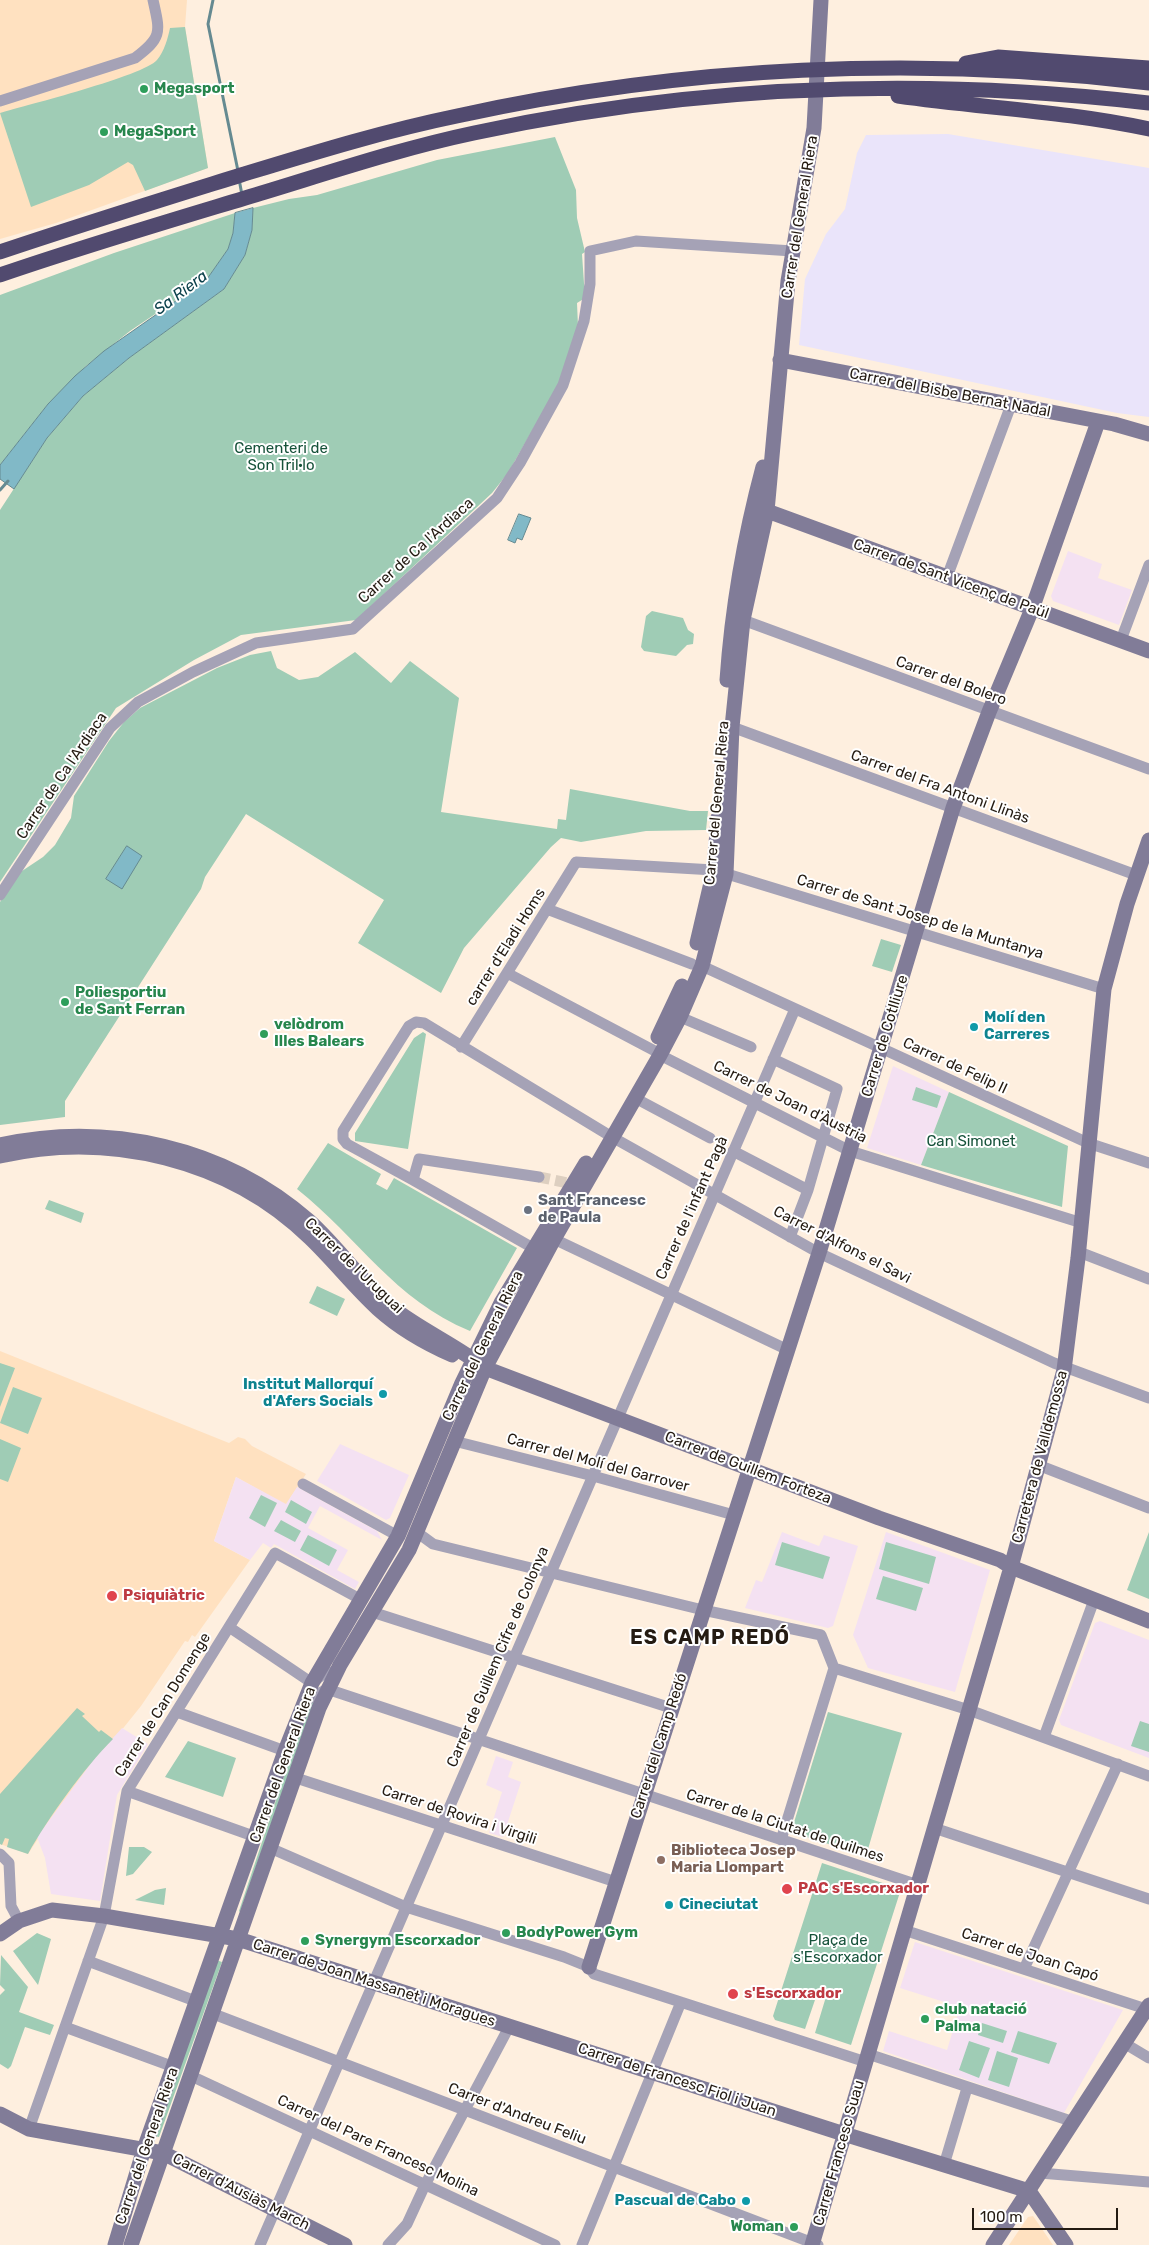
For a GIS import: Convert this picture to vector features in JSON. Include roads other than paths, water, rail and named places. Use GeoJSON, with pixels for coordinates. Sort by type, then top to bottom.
{"type":"FeatureCollection","features":[{"type":"Feature","properties":{"kind":"highway"},"geometry":{"type":"LineString","coordinates":[[940,68],[998,57],[1149,68]]}},
{"type":"Feature","properties":{"kind":"highway"},"geometry":{"type":"LineString","coordinates":[[0,252],[143,205],[281,163],[441,119],[600,90],[697,78],[770,72],[940,68],[1036,72],[1149,83]]}},
{"type":"Feature","properties":{"kind":"highway"},"geometry":{"type":"LineString","coordinates":[[849,89],[949,104],[1050,112],[1123,123],[1149,129]]}},
{"type":"Feature","properties":{"kind":"highway"},"geometry":{"type":"LineString","coordinates":[[0,275],[149,227],[425,144],[548,119],[706,98],[849,89],[982,90],[1149,103]]}},
{"type":"Feature","properties":{"kind":"highway"},"geometry":{"type":"LineString","coordinates":[[1123,123],[1149,133]]}},
{"type":"Feature","properties":{"kind":"highway"},"geometry":{"type":"LineString","coordinates":[[0,280],[24,267]]}},
{"type":"Feature","properties":{"kind":"main road","name":"Carrer del General Riera"},"geometry":{"type":"LineString","coordinates":[[115,2245],[144,2149],[198,2002],[285,1751],[312,1683],[398,1536],[479,1363],[554,1239],[609,1135],[656,1052],[680,1017],[697,965],[720,872],[743,620],[773,434],[792,251],[814,128],[821,0]]}},
{"type":"Feature","properties":{"kind":"main road","name":"Carrer del Bisbe Bernat Nadal"},"geometry":{"type":"LineString","coordinates":[[780,360],[1120,426],[1149,427]]}},
{"type":"Feature","properties":{"kind":"main road","name":"Carrer de Cotlliure"},"geometry":{"type":"LineString","coordinates":[[749,1468],[820,1253],[880,1048],[917,932],[952,808],[1032,609],[1098,422]]}},
{"type":"Feature","properties":{"kind":"main road","name":"Carrer del Bisbe Bernat Nadal"},"geometry":{"type":"LineString","coordinates":[[1120,426],[1136,432],[1149,434]]}},
{"type":"Feature","properties":{"kind":"main road","name":"Carrer del General Riera"},"geometry":{"type":"LineString","coordinates":[[720,872],[732,620],[740,563],[760,508]]}},
{"type":"Feature","properties":{"kind":"main road","name":"Carrer de Sant Vicenç de Paül"},"geometry":{"type":"LineString","coordinates":[[760,508],[1149,651]]}},
{"type":"Feature","properties":{"kind":"main road","name":"Carretera de Valldemossa"},"geometry":{"type":"LineString","coordinates":[[867,2058],[1011,1567],[1064,1367],[1079,1252],[1104,989],[1127,904],[1149,840]]}},
{"type":"Feature","properties":{"kind":"main road","name":"Carrer del General Riera"},"geometry":{"type":"LineString","coordinates":[[131,2245],[293,1777],[327,1689],[418,1533],[454,1441],[501,1303],[533,1248],[635,1098],[697,965]]}},
{"type":"Feature","properties":{"kind":"main road","name":"Carrer de l'Uruguai"},"geometry":{"type":"LineString","coordinates":[[0,1145],[52,1137],[112,1136],[159,1144],[216,1163],[258,1185],[295,1210],[340,1252],[384,1300],[422,1328],[479,1363]]}},
{"type":"Feature","properties":{"kind":"main road","name":"Carrer de l'Uruguai"},"geometry":{"type":"LineString","coordinates":[[0,1156],[37,1148],[95,1146],[156,1155],[211,1173],[258,1197],[294,1222],[380,1310],[431,1346],[453,1356],[479,1363]]}},
{"type":"Feature","properties":{"kind":"main road","name":"Carrer de Guillem Forteza"},"geometry":{"type":"LineString","coordinates":[[479,1363],[618,1419],[1000,1560],[1011,1567],[1149,1621]]}},
{"type":"Feature","properties":{"kind":"main road","name":"Carrer del Camp Redó"},"geometry":{"type":"LineString","coordinates":[[589,1967],[749,1468]]}},
{"type":"Feature","properties":{"kind":"main road","name":"Carrer de Joan Massanet i Moragues"},"geometry":{"type":"LineString","coordinates":[[0,1934],[19,1921],[52,1910],[221,1934],[509,2026]]}},
{"type":"Feature","properties":{"kind":"main road"},"geometry":{"type":"LineString","coordinates":[[993,2245],[1148,2007]]}},
{"type":"Feature","properties":{"kind":"main road","name":"Carrer de Francesc Fiol i Juan"},"geometry":{"type":"LineString","coordinates":[[509,2026],[844,2134],[1029,2191]]}},
{"type":"Feature","properties":{"kind":"main road","name":"Carrer Francesc Suau"},"geometry":{"type":"LineString","coordinates":[[814,2244],[867,2058]]}},
{"type":"Feature","properties":{"kind":"main road","name":"Carrer d'Ausiàs March"},"geometry":{"type":"LineString","coordinates":[[0,2114],[29,2130],[162,2153],[345,2245]]}},
{"type":"Feature","properties":{"kind":"main road"},"geometry":{"type":"LineString","coordinates":[[1029,2191],[1066,2245]]}},
{"type":"Feature","properties":{"kind":"street"},"geometry":{"type":"LineString","coordinates":[[0,101],[135,58],[151,46],[160,29],[154,0]]}},
{"type":"Feature","properties":{"kind":"street","name":"Carrer de Ca l'Ardiaca"},"geometry":{"type":"LineString","coordinates":[[0,895],[110,728],[132,706],[192,672],[256,643],[353,629],[497,498],[520,463],[563,384],[584,321],[590,284],[590,251],[636,241],[792,251]]}},
{"type":"Feature","properties":{"kind":"street"},"geometry":{"type":"LineString","coordinates":[[947,577],[1011,405]]}},
{"type":"Feature","properties":{"kind":"street"},"geometry":{"type":"LineString","coordinates":[[1121,640],[1149,564]]}},
{"type":"Feature","properties":{"kind":"street","name":"Carrer del Bolero"},"geometry":{"type":"LineString","coordinates":[[743,620],[989,712],[1149,769]]}},
{"type":"Feature","properties":{"kind":"street","name":"Carrer del Fra Antoni Llinàs"},"geometry":{"type":"LineString","coordinates":[[732,727],[1136,875]]}},
{"type":"Feature","properties":{"kind":"street","name":"Carrer de Sant Josep de la Muntanya"},"geometry":{"type":"LineString","coordinates":[[576,862],[720,872],[1104,989]]}},
{"type":"Feature","properties":{"kind":"street","name":"carrer d'Eladi Homs"},"geometry":{"type":"LineString","coordinates":[[461,1047],[576,862]]}},
{"type":"Feature","properties":{"kind":"street","name":"Carrer de Felip II"},"geometry":{"type":"LineString","coordinates":[[547,909],[697,965],[1088,1143],[1149,1163]]}},
{"type":"Feature","properties":{"kind":"street","name":"Carrer de Joan d'Àustria"},"geometry":{"type":"LineString","coordinates":[[507,973],[850,1151],[1082,1223]]}},
{"type":"Feature","properties":{"kind":"street","name":"Carrer de l'infant Pagà"},"geometry":{"type":"LineString","coordinates":[[618,1419],[795,1009]]}},
{"type":"Feature","properties":{"kind":"street"},"geometry":{"type":"LineString","coordinates":[[680,1017],[751,1047]]}},
{"type":"Feature","properties":{"kind":"street","name":"Carrer d'Alfons el Savi"},"geometry":{"type":"LineString","coordinates":[[414,1180],[347,1144],[343,1139],[343,1132],[409,1026],[416,1022],[424,1023],[609,1135],[820,1253],[1064,1367],[1149,1398]]}},
{"type":"Feature","properties":{"kind":"street"},"geometry":{"type":"LineString","coordinates":[[773,1059],[838,1089],[808,1190],[790,1237]]}},
{"type":"Feature","properties":{"kind":"street"},"geometry":{"type":"LineString","coordinates":[[635,1098],[710,1138]]}},
{"type":"Feature","properties":{"kind":"street"},"geometry":{"type":"LineString","coordinates":[[733,1151],[808,1190]]}},
{"type":"Feature","properties":{"kind":"street"},"geometry":{"type":"LineString","coordinates":[[533,1248],[414,1180],[419,1159],[539,1177]]}},
{"type":"Feature","properties":{"kind":"street"},"geometry":{"type":"LineString","coordinates":[[554,1239],[788,1350]]}},
{"type":"Feature","properties":{"kind":"street"},"geometry":{"type":"LineString","coordinates":[[1079,1252],[1149,1279]]}},
{"type":"Feature","properties":{"kind":"street","name":"Carrer de Guillem Cifre de Colonya"},"geometry":{"type":"LineString","coordinates":[[260,2245],[618,1419]]}},
{"type":"Feature","properties":{"kind":"street","name":"Carrer del Molí del Garrover"},"geometry":{"type":"LineString","coordinates":[[454,1441],[593,1476],[734,1515]]}},
{"type":"Feature","properties":{"kind":"street"},"geometry":{"type":"LineString","coordinates":[[1038,1465],[1149,1508]]}},
{"type":"Feature","properties":{"kind":"street"},"geometry":{"type":"LineString","coordinates":[[303,1484],[398,1536]]}},
{"type":"Feature","properties":{"kind":"street"},"geometry":{"type":"LineString","coordinates":[[418,1533],[433,1544],[703,1610],[821,1635],[834,1668],[782,1840]]}},
{"type":"Feature","properties":{"kind":"street","name":"Carrer de Can Domenge"},"geometry":{"type":"LineString","coordinates":[[29,2130],[104,1916],[127,1791],[229,1626],[275,1553],[360,1599]]}},
{"type":"Feature","properties":{"kind":"street"},"geometry":{"type":"LineString","coordinates":[[1044,1738],[1094,1600]]}},
{"type":"Feature","properties":{"kind":"street"},"geometry":{"type":"LineString","coordinates":[[372,1612],[672,1708]]}},
{"type":"Feature","properties":{"kind":"street"},"geometry":{"type":"LineString","coordinates":[[229,1626],[312,1683],[322,1675],[338,1670]]}},
{"type":"Feature","properties":{"kind":"street"},"geometry":{"type":"LineString","coordinates":[[834,1668],[969,1710],[1149,1776]]}},
{"type":"Feature","properties":{"kind":"street"},"geometry":{"type":"LineString","coordinates":[[305,1701],[327,1689]]}},
{"type":"Feature","properties":{"kind":"street","name":"Carrer de la Ciutat de Quilmes"},"geometry":{"type":"LineString","coordinates":[[327,1689],[918,1885]]}},
{"type":"Feature","properties":{"kind":"street"},"geometry":{"type":"LineString","coordinates":[[177,1712],[285,1751]]}},
{"type":"Feature","properties":{"kind":"street"},"geometry":{"type":"LineString","coordinates":[[1024,1969],[1118,1764]]}},
{"type":"Feature","properties":{"kind":"street","name":"Carrer de Rovira i Virgili"},"geometry":{"type":"LineString","coordinates":[[293,1777],[616,1882]]}},
{"type":"Feature","properties":{"kind":"street"},"geometry":{"type":"LineString","coordinates":[[127,1791],[256,1837]]}},
{"type":"Feature","properties":{"kind":"street"},"geometry":{"type":"LineString","coordinates":[[934,1828],[1149,1899]]}},
{"type":"Feature","properties":{"kind":"street"},"geometry":{"type":"LineString","coordinates":[[270,1848],[406,1907],[524,1944],[589,1967],[594,1974],[1074,2122]]}},
{"type":"Feature","properties":{"kind":"street"},"geometry":{"type":"LineString","coordinates":[[0,1854],[9,1863],[11,1906],[19,1921]]}},
{"type":"Feature","properties":{"kind":"street","name":"Carrer de Joan Capó"},"geometry":{"type":"LineString","coordinates":[[904,1930],[1148,2007]]}},
{"type":"Feature","properties":{"kind":"street"},"geometry":{"type":"LineString","coordinates":[[88,1961],[198,2002]]}},
{"type":"Feature","properties":{"kind":"street"},"geometry":{"type":"LineString","coordinates":[[582,2245],[654,2073],[681,2002]]}},
{"type":"Feature","properties":{"kind":"street","name":"Carrer d'Andreu Feliu"},"geometry":{"type":"LineString","coordinates":[[211,2013],[814,2244]]}},
{"type":"Feature","properties":{"kind":"street"},"geometry":{"type":"LineString","coordinates":[[388,2245],[407,2224],[425,2185],[509,2026]]}},
{"type":"Feature","properties":{"kind":"street"},"geometry":{"type":"LineString","coordinates":[[65,2027],[174,2067]]}},
{"type":"Feature","properties":{"kind":"street"},"geometry":{"type":"LineString","coordinates":[[1124,2042],[1149,2058]]}},
{"type":"Feature","properties":{"kind":"street","name":"Carrer del Pare Francesc Molina"},"geometry":{"type":"LineString","coordinates":[[189,2075],[555,2245]]}},
{"type":"Feature","properties":{"kind":"street"},"geometry":{"type":"LineString","coordinates":[[944,2165],[967,2088]]}},
{"type":"Feature","properties":{"kind":"street"},"geometry":{"type":"LineString","coordinates":[[1040,2174],[1149,2182]]}},
{"type":"Feature","properties":{"kind":"water"},"geometry":{"type":"Polygon","coordinates":[[[253,208],[252,230],[245,255],[224,289],[129,358],[83,396],[47,438],[14,489],[0,479],[0,465],[48,404],[75,376],[104,351],[207,279],[228,249],[233,233],[235,213],[253,208]]]}},
{"type":"Feature","properties":{"kind":"water"},"geometry":{"type":"Polygon","coordinates":[[[519,514],[531,518],[522,540],[517,538],[515,543],[508,540],[519,514]]]}},
{"type":"Feature","properties":{"kind":"water"},"geometry":{"type":"Polygon","coordinates":[[[127,846],[142,856],[122,889],[106,879],[127,846]]]}},
{"type":"Feature","properties":{"kind":"waterway","name":"Sa Riera"},"geometry":{"type":"LineString","coordinates":[[213,0],[208,24],[238,171]]}},
{"type":"Feature","properties":{"kind":"waterway","name":"Sa Riera"},"geometry":{"type":"LineString","coordinates":[[239,179],[242,195]]}},
{"type":"Feature","properties":{"kind":"waterway","name":"Sa Riera"},"geometry":{"type":"LineString","coordinates":[[0,490],[8,481]]}},
{"type":"Feature","properties":{"kind":"tunnel"},"geometry":{"type":"LineString","coordinates":[[539,1177],[573,1184]]}},
{"type":"Feature","properties":{"kind":"place","name":"Megasport"},"geometry":{"type":"Point","coordinates":[144,89]}},
{"type":"Feature","properties":{"kind":"place","name":"MegaSport"},"geometry":{"type":"Point","coordinates":[104,132]}},
{"type":"Feature","properties":{"kind":"place","name":"Poliesportiu de Sant Ferran"},"geometry":{"type":"Point","coordinates":[65,1002]}},
{"type":"Feature","properties":{"kind":"place","name":"Molí den Carreres"},"geometry":{"type":"Point","coordinates":[974,1027]}},
{"type":"Feature","properties":{"kind":"place","name":"velòdrom Illes Balears"},"geometry":{"type":"Point","coordinates":[264,1034]}},
{"type":"Feature","properties":{"kind":"place","name":"Sant Francesc de Paula"},"geometry":{"type":"Point","coordinates":[528,1210]}},
{"type":"Feature","properties":{"kind":"place","name":"Institut Mallorquí d'Afers Socials"},"geometry":{"type":"Point","coordinates":[383,1394]}},
{"type":"Feature","properties":{"kind":"place","name":"Psiquiàtric"},"geometry":{"type":"Point","coordinates":[112,1596]}},
{"type":"Feature","properties":{"kind":"place","name":"Biblioteca Josep Maria Llompart"},"geometry":{"type":"Point","coordinates":[661,1860]}},
{"type":"Feature","properties":{"kind":"place","name":"PAC s'Escorxador"},"geometry":{"type":"Point","coordinates":[787,1889]}},
{"type":"Feature","properties":{"kind":"place","name":"Cineciutat"},"geometry":{"type":"Point","coordinates":[669,1905]}},
{"type":"Feature","properties":{"kind":"place","name":"BodyPower Gym"},"geometry":{"type":"Point","coordinates":[506,1933]}},
{"type":"Feature","properties":{"kind":"place","name":"Synergym Escorxador"},"geometry":{"type":"Point","coordinates":[305,1941]}},
{"type":"Feature","properties":{"kind":"place","name":"s'Escorxador"},"geometry":{"type":"Point","coordinates":[733,1994]}},
{"type":"Feature","properties":{"kind":"place","name":"club natació Palma"},"geometry":{"type":"Point","coordinates":[925,2019]}},
{"type":"Feature","properties":{"kind":"place","name":"Pascual de Cabo"},"geometry":{"type":"Point","coordinates":[746,2201]}},
{"type":"Feature","properties":{"kind":"place","name":"Woman"},"geometry":{"type":"Point","coordinates":[794,2227]}},
{"type":"Feature","properties":{"kind":"district","name":"ES CAMP REDÓ"},"geometry":{"type":"Point","coordinates":[710,1638]}},
{"type":"Feature","properties":{"kind":"park label","name":"Cementeri de Son Tril·lo"},"geometry":{"type":"Point","coordinates":[281,458]}},
{"type":"Feature","properties":{"kind":"park label","name":"Can Simonet"},"geometry":{"type":"Point","coordinates":[971,1142]}},
{"type":"Feature","properties":{"kind":"park label","name":"Plaça de s'Escorxador"},"geometry":{"type":"Point","coordinates":[838,1950]}}]}
